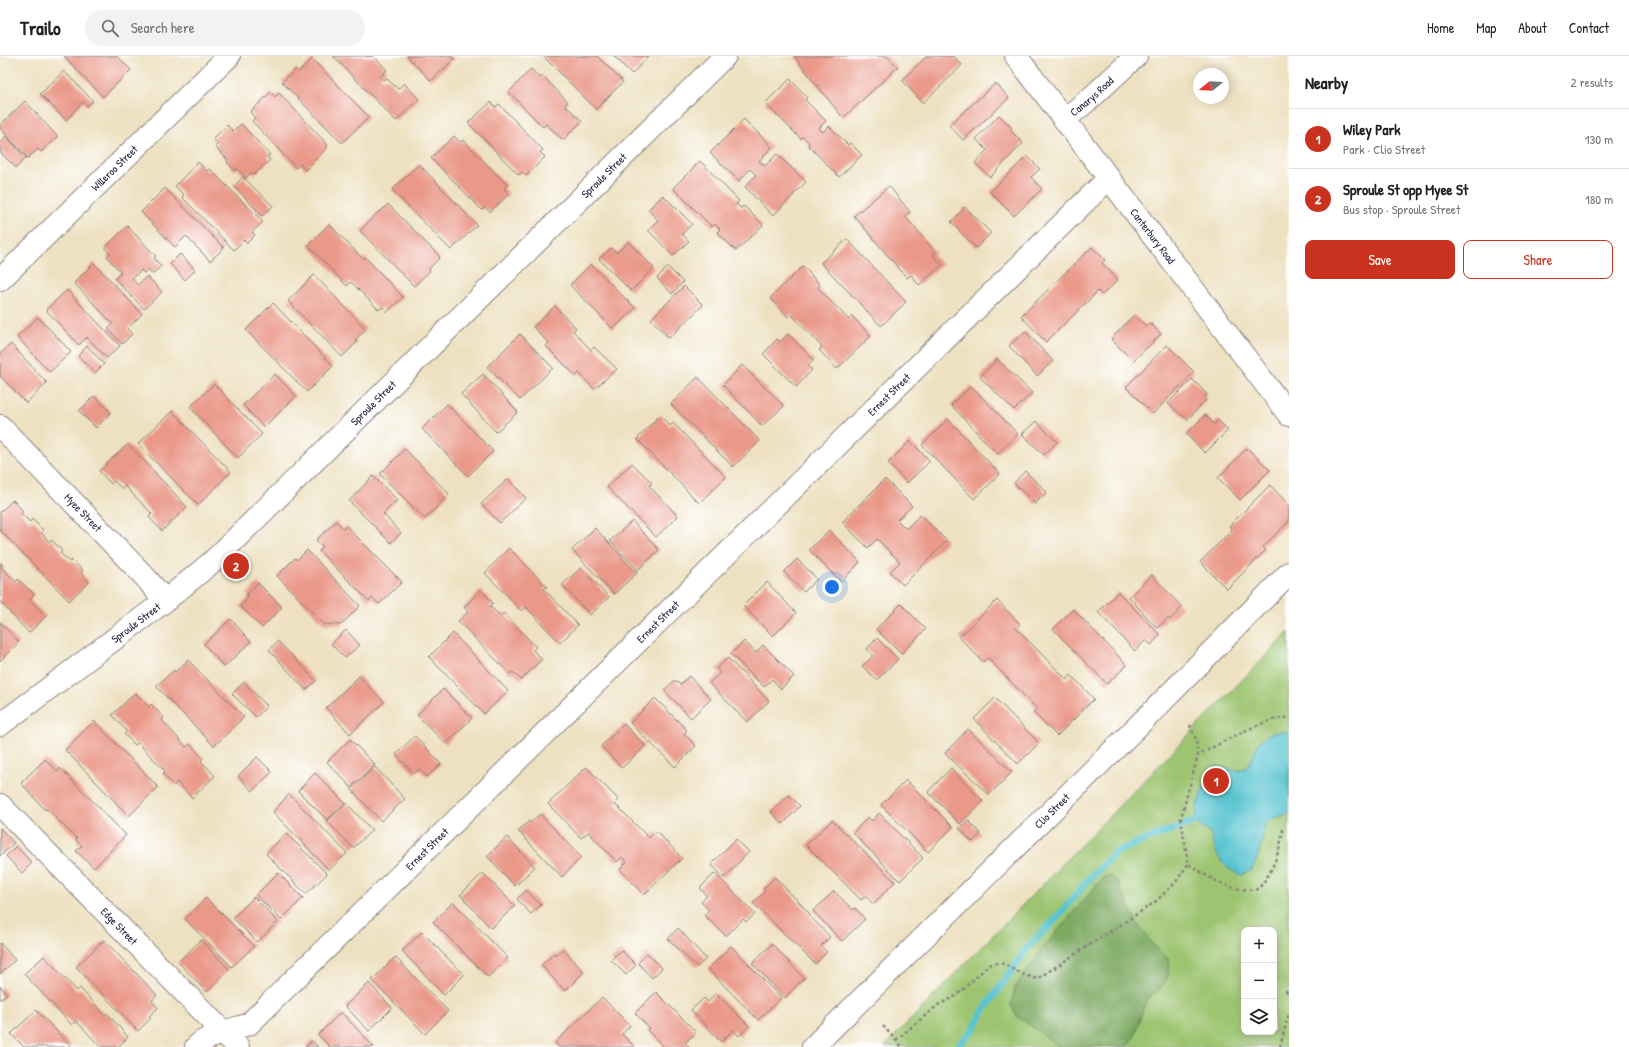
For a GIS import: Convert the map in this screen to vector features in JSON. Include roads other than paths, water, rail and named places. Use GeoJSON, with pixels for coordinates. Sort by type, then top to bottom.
{"type":"FeatureCollection","features":[{"type":"Feature","properties":{"kind":"main road","name":"Willeroo Street"},"geometry":{"type":"LineString","coordinates":[[0,280],[229,56]]}},
{"type":"Feature","properties":{"kind":"main road","name":"Sproule Street"},"geometry":{"type":"LineString","coordinates":[[0,724],[193,579],[725,56]]}},
{"type":"Feature","properties":{"kind":"main road","name":"Canterbury Road"},"geometry":{"type":"LineString","coordinates":[[1016,56],[1289,415]]}},
{"type":"Feature","properties":{"kind":"main road","name":"Canarys Road"},"geometry":{"type":"LineString","coordinates":[[1065,119],[1092,97],[1136,56]]}},
{"type":"Feature","properties":{"kind":"main road","name":"Ernest Street"},"geometry":{"type":"LineString","coordinates":[[196,1047],[200,1042],[231,1040],[250,1024],[1109,178]]}},
{"type":"Feature","properties":{"kind":"main road","name":"Myee Street"},"geometry":{"type":"LineString","coordinates":[[0,426],[146,578],[165,601]]}},
{"type":"Feature","properties":{"kind":"main road","name":"Clio Street"},"geometry":{"type":"LineString","coordinates":[[813,1047],[1153,711],[1289,573]]}},
{"type":"Feature","properties":{"kind":"main road","name":"Edge Street"},"geometry":{"type":"LineString","coordinates":[[0,805],[231,1040]]}},
{"type":"Feature","properties":{"kind":"water"},"geometry":{"type":"Polygon","coordinates":[[[1273,732],[1289,732],[1289,813],[1266,822],[1258,856],[1252,870],[1241,875],[1228,868],[1223,863],[1214,847],[1210,833],[1200,827],[1196,821],[1197,809],[1204,785],[1214,767],[1236,770],[1244,769],[1250,763],[1262,739],[1273,732]]]}},
{"type":"Feature","properties":{"kind":"waterway"},"geometry":{"type":"LineString","coordinates":[[957,1047],[974,1029],[982,1013],[1028,947],[1056,919],[1086,882],[1116,852],[1196,821]]}},
{"type":"Feature","properties":{"kind":"place","name":"Sproule St opp Myee St"},"geometry":{"type":"Point","coordinates":[236,566]}},
{"type":"Feature","properties":{"kind":"place","name":"Wiley Park"},"geometry":{"type":"Point","coordinates":[1216,781]}}]}
